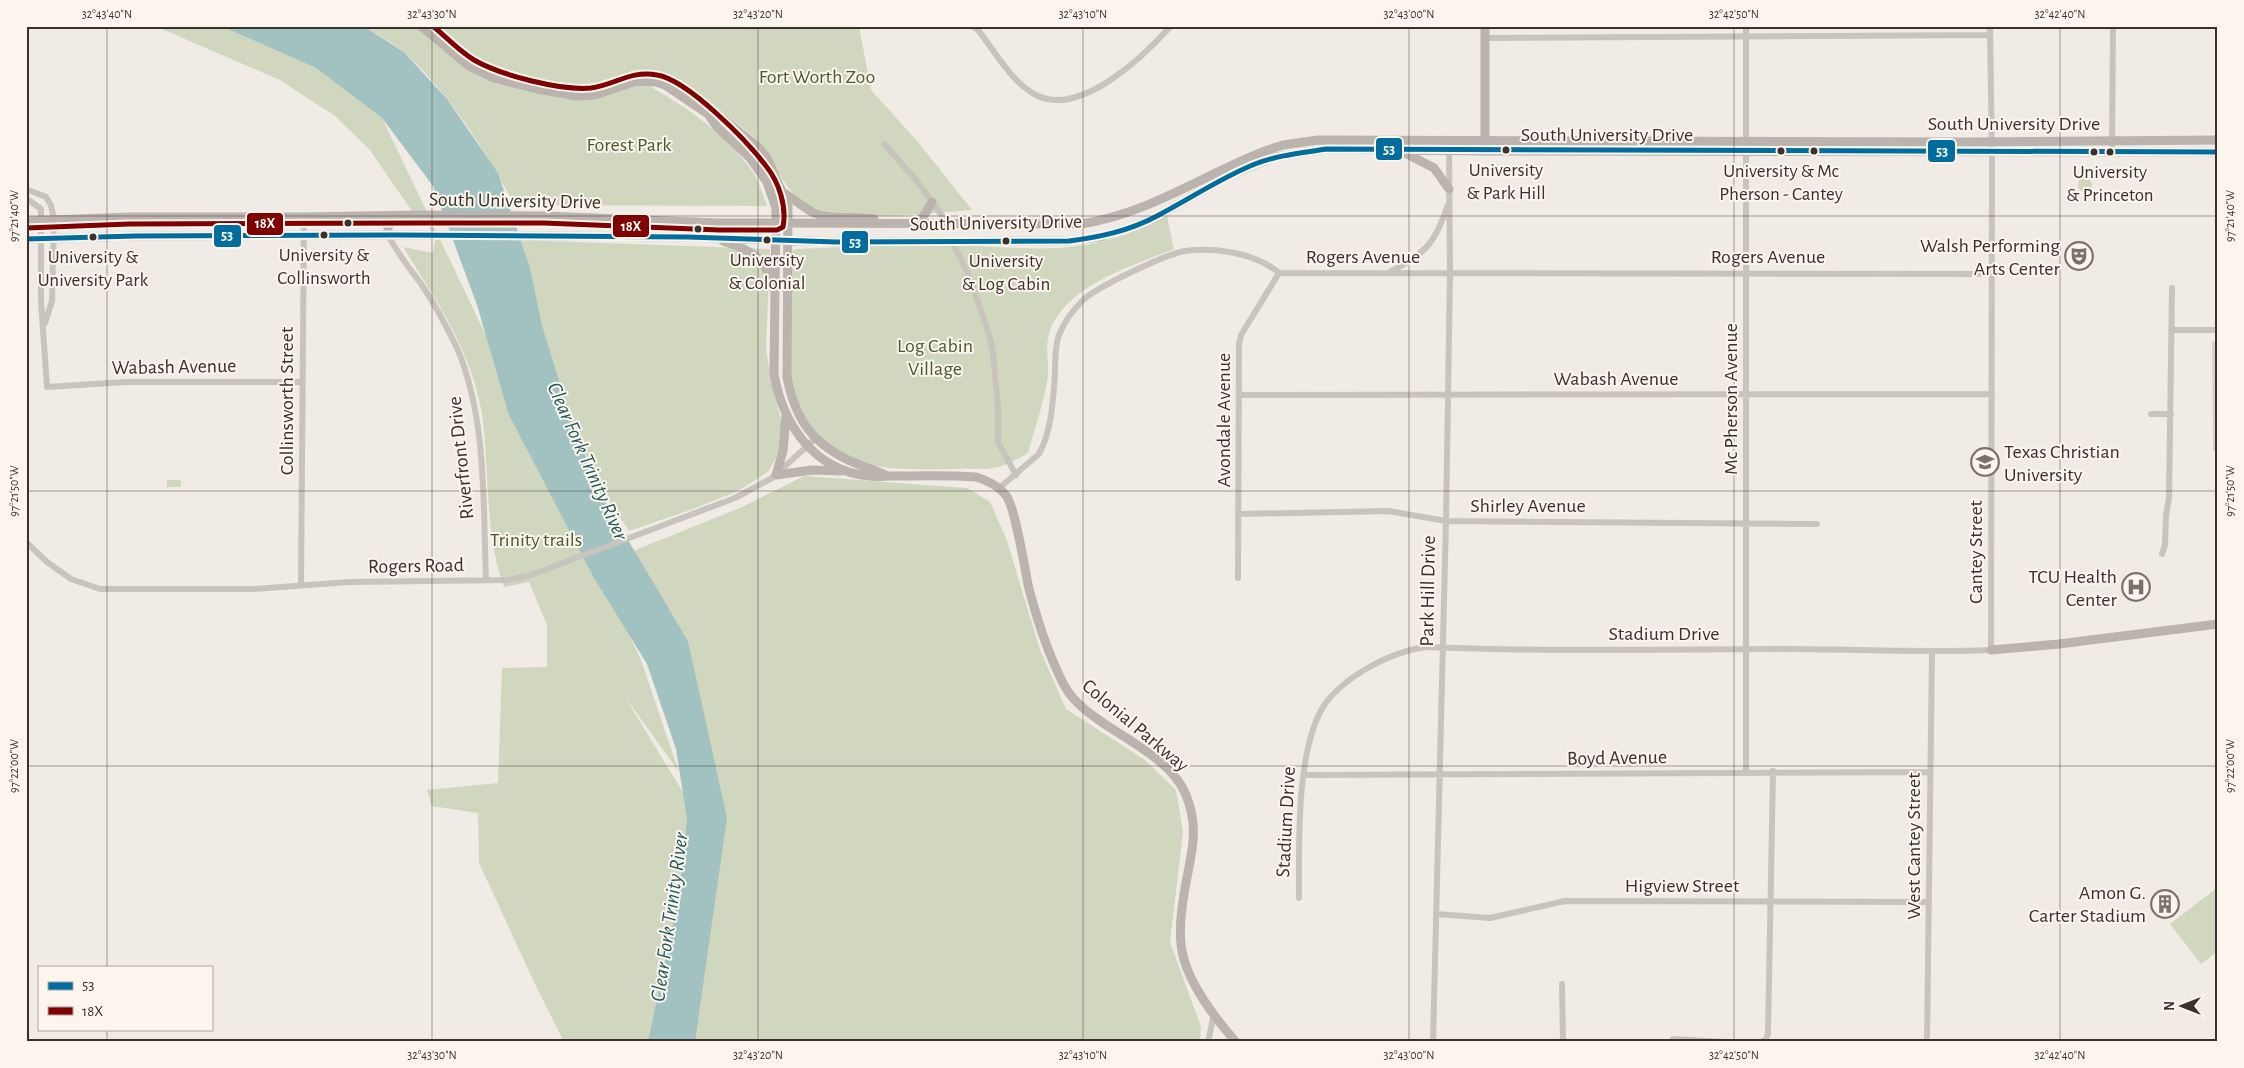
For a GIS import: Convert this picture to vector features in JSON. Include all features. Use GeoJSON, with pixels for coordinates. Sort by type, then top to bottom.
{"type":"FeatureCollection","features":[{"type":"Feature","properties":{"kind":"main road"},"geometry":{"type":"LineString","coordinates":[[421,26],[469,66],[494,78],[577,96],[595,96],[636,81],[656,82],[680,93],[708,114],[761,171],[772,192],[776,208],[774,374],[777,390],[786,414],[806,446],[831,464],[849,472]]}},
{"type":"Feature","properties":{"kind":"main road"},"geometry":{"type":"LineString","coordinates":[[1485,151],[1486,26]]}},
{"type":"Feature","properties":{"kind":"main road"},"geometry":{"type":"LineString","coordinates":[[708,114],[723,119],[756,146],[767,158],[788,205],[787,377],[798,413],[816,438],[836,455],[887,476]]}},
{"type":"Feature","properties":{"kind":"main road","name":"South University Drive"},"geometry":{"type":"LineString","coordinates":[[26,221],[130,216],[304,218],[544,216],[719,223],[1081,224],[1104,220],[1165,198],[1246,158],[1283,145],[1318,140],[1449,146],[1485,151],[1746,151],[1991,147],[2112,140],[2218,140]]}},
{"type":"Feature","properties":{"kind":"main road","name":"South University Drive"},"geometry":{"type":"LineString","coordinates":[[26,239],[436,235],[1018,242],[1100,237],[1156,217],[1228,176],[1276,157],[1326,149],[1398,150],[1485,141],[1746,142],[1991,147],[2112,152],[2218,152]]}},
{"type":"Feature","properties":{"kind":"main road"},"geometry":{"type":"LineString","coordinates":[[1398,150],[1426,162],[1434,168],[1449,189]]}},
{"type":"Feature","properties":{"kind":"main road"},"geometry":{"type":"LineString","coordinates":[[784,193],[815,213],[826,216],[864,217],[894,224]]}},
{"type":"Feature","properties":{"kind":"main road"},"geometry":{"type":"LineString","coordinates":[[916,224],[926,214],[932,202]]}},
{"type":"Feature","properties":{"kind":"main road"},"geometry":{"type":"LineString","coordinates":[[388,235],[388,226],[397,220],[421,216]]}},
{"type":"Feature","properties":{"kind":"main road"},"geometry":{"type":"LineString","coordinates":[[714,238],[744,248],[754,253],[760,260],[771,277],[775,312]]}},
{"type":"Feature","properties":{"kind":"main road"},"geometry":{"type":"LineString","coordinates":[[786,414],[784,451],[776,475],[812,470],[849,472],[868,476],[976,477],[986,480],[998,489]]}},
{"type":"Feature","properties":{"kind":"main road","name":"Colonial Parkway"},"geometry":{"type":"LineString","coordinates":[[998,489],[1006,494],[1030,589],[1055,666],[1071,696],[1088,711],[1175,775],[1186,795],[1193,821],[1194,840],[1193,854],[1185,888],[1181,945],[1188,971],[1214,1014],[1236,1042]]}},
{"type":"Feature","properties":{"kind":"main road","name":"Stadium Drive"},"geometry":{"type":"LineString","coordinates":[[1992,650],[2059,644],[2218,624]]}},
{"type":"Feature","properties":{"kind":"street"},"geometry":{"type":"LineString","coordinates":[[972,26],[978,30],[1020,83],[1036,95],[1056,99],[1079,96],[1093,90],[1126,70],[1150,50],[1171,26]]}},
{"type":"Feature","properties":{"kind":"street","name":"Mc Pherson Avenue"},"geometry":{"type":"LineString","coordinates":[[1746,26],[1746,772]]}},
{"type":"Feature","properties":{"kind":"street"},"geometry":{"type":"LineString","coordinates":[[1990,26],[1992,394]]}},
{"type":"Feature","properties":{"kind":"street"},"geometry":{"type":"LineString","coordinates":[[2112,152],[2113,26]]}},
{"type":"Feature","properties":{"kind":"street"},"geometry":{"type":"LineString","coordinates":[[1486,38],[1990,35]]}},
{"type":"Feature","properties":{"kind":"street"},"geometry":{"type":"LineString","coordinates":[[885,145],[916,180],[948,224]]}},
{"type":"Feature","properties":{"kind":"street","name":"Park Hill Drive"},"geometry":{"type":"LineString","coordinates":[[1433,1042],[1446,521],[1450,273],[1449,146]]}},
{"type":"Feature","properties":{"kind":"street"},"geometry":{"type":"LineString","coordinates":[[26,189],[46,197],[51,205],[54,219],[52,300],[44,327]]}},
{"type":"Feature","properties":{"kind":"street"},"geometry":{"type":"LineString","coordinates":[[26,198],[40,209],[41,300],[44,327]]}},
{"type":"Feature","properties":{"kind":"street"},"geometry":{"type":"LineString","coordinates":[[1385,275],[1412,260],[1428,246],[1441,223],[1450,199]]}},
{"type":"Feature","properties":{"kind":"street","name":"Collinsworth Street"},"geometry":{"type":"LineString","coordinates":[[301,586],[304,218]]}},
{"type":"Feature","properties":{"kind":"street","name":"Riverfront Drive"},"geometry":{"type":"LineString","coordinates":[[388,235],[426,293],[457,348],[472,393],[479,440],[486,580]]}},
{"type":"Feature","properties":{"kind":"street"},"geometry":{"type":"LineString","coordinates":[[952,241],[967,271],[987,327],[992,352],[997,399],[998,442],[1016,475]]}},
{"type":"Feature","properties":{"kind":"street","name":"Rogers Avenue"},"geometry":{"type":"LineString","coordinates":[[998,489],[1016,475],[1042,449],[1049,428],[1059,336],[1074,310],[1091,294],[1141,268],[1184,251],[1212,251],[1239,254],[1270,265],[1280,273],[1385,275],[1450,273],[1992,274]]}},
{"type":"Feature","properties":{"kind":"street","name":"Avondale Avenue"},"geometry":{"type":"LineString","coordinates":[[1238,578],[1241,335],[1280,273]]}},
{"type":"Feature","properties":{"kind":"street"},"geometry":{"type":"LineString","coordinates":[[2162,554],[2166,546],[2166,515],[2169,498],[2172,288]]}},
{"type":"Feature","properties":{"kind":"street","name":"Wabash Avenue"},"geometry":{"type":"LineString","coordinates":[[44,327],[47,387],[127,382],[302,382]]}},
{"type":"Feature","properties":{"kind":"street"},"geometry":{"type":"LineString","coordinates":[[2171,330],[2218,330]]}},
{"type":"Feature","properties":{"kind":"street","name":"Wabash Avenue"},"geometry":{"type":"LineString","coordinates":[[1239,395],[1992,394]]}},
{"type":"Feature","properties":{"kind":"street","name":"Cantey Street"},"geometry":{"type":"LineString","coordinates":[[1992,394],[1992,650]]}},
{"type":"Feature","properties":{"kind":"street"},"geometry":{"type":"LineString","coordinates":[[2151,414],[2171,414]]}},
{"type":"Feature","properties":{"kind":"street","name":"Rogers Road"},"geometry":{"type":"LineString","coordinates":[[26,542],[47,562],[71,579],[100,589],[254,589],[349,582],[508,580],[531,575],[735,498],[776,475],[816,438]]}},
{"type":"Feature","properties":{"kind":"street","name":"Shirley Avenue"},"geometry":{"type":"LineString","coordinates":[[1239,514],[1388,511],[1446,521],[1817,524]]}},
{"type":"Feature","properties":{"kind":"street","name":"Stadium Drive"},"geometry":{"type":"LineString","coordinates":[[1299,898],[1304,775],[1313,727],[1324,706],[1339,687],[1390,656],[1410,649],[1443,648],[1597,651],[1803,649],[1932,652],[1992,650]]}},
{"type":"Feature","properties":{"kind":"street","name":"West Cantey Street"},"geometry":{"type":"LineString","coordinates":[[1927,1042],[1932,652]]}},
{"type":"Feature","properties":{"kind":"street"},"geometry":{"type":"LineString","coordinates":[[1764,1040],[1768,1034],[1773,771]]}},
{"type":"Feature","properties":{"kind":"street","name":"Boyd Avenue"},"geometry":{"type":"LineString","coordinates":[[1304,775],[1773,771],[1930,772]]}},
{"type":"Feature","properties":{"kind":"street","name":"Higview Street"},"geometry":{"type":"LineString","coordinates":[[1436,914],[1490,918],[1565,901],[1929,902]]}},
{"type":"Feature","properties":{"kind":"street"},"geometry":{"type":"LineString","coordinates":[[1562,984],[1563,1042]]}},
{"type":"Feature","properties":{"kind":"street"},"geometry":{"type":"LineString","coordinates":[[1208,1042],[1214,1014]]}},
{"type":"Feature","properties":{"kind":"street"},"geometry":{"type":"LineString","coordinates":[[1673,1039],[1726,1042]]}},
{"type":"Feature","properties":{"kind":"green space","name":"Trinity trails"},"geometry":{"type":"Polygon","coordinates":[[[155,26],[221,26],[316,68],[382,118],[641,660],[679,772],[625,697],[698,817],[654,1014],[698,1019],[726,821],[688,641],[633,551],[740,508],[804,476],[967,488],[990,502],[1006,538],[1040,650],[1066,709],[1145,760],[1176,790],[1183,832],[1170,942],[1201,1027],[1200,1042],[564,1042],[479,863],[478,813],[432,806],[427,790],[498,783],[502,668],[547,667],[547,625],[529,582],[504,587],[498,566],[490,524],[482,414],[470,369],[451,327],[403,247],[433,253],[436,235],[411,210],[370,150],[335,116],[280,80],[155,26]]]}},
{"type":"Feature","properties":{"kind":"green space"},"geometry":{"type":"Polygon","coordinates":[[[363,26],[859,26],[871,90],[918,142],[972,210],[911,215],[863,216],[821,211],[806,205],[792,193],[756,139],[744,129],[660,78],[645,76],[634,78],[684,107],[730,145],[754,174],[767,206],[515,205],[492,164],[466,124],[422,69],[400,49],[363,26]]]}},
{"type":"Feature","properties":{"kind":"green space"},"geometry":{"type":"Polygon","coordinates":[[[2085,178],[2090,180],[2092,185],[2090,190],[2085,192],[2080,190],[2078,185],[2080,180],[2085,178]]]}},
{"type":"Feature","properties":{"kind":"green space","name":"Log Cabin Village"},"geometry":{"type":"Polygon","coordinates":[[[1167,216],[1174,249],[1101,280],[1084,290],[1057,317],[1048,339],[1048,376],[1039,415],[1028,453],[1017,459],[1002,466],[985,469],[906,469],[876,466],[863,463],[838,452],[817,433],[802,411],[792,385],[791,374],[792,252],[796,249],[926,245],[1061,248],[1113,239],[1167,216]]]}},
{"type":"Feature","properties":{"kind":"green space"},"geometry":{"type":"Polygon","coordinates":[[[521,240],[770,249],[766,349],[772,385],[782,424],[779,452],[769,471],[738,491],[629,531],[594,474],[568,414],[544,340],[521,240]]]}},
{"type":"Feature","properties":{"kind":"green space"},"geometry":{"type":"Polygon","coordinates":[[[2212,341],[2218,341],[2218,451],[2213,450],[2212,341]]]}},
{"type":"Feature","properties":{"kind":"green space"},"geometry":{"type":"Polygon","coordinates":[[[167,480],[181,480],[181,487],[167,487],[167,480]]]}},
{"type":"Feature","properties":{"kind":"green space"},"geometry":{"type":"Polygon","coordinates":[[[2218,887],[2218,951],[2201,964],[2170,924],[2218,887]]]}},
{"type":"Feature","properties":{"kind":"water"},"geometry":{"type":"Polygon","coordinates":[[[221,26],[363,26],[404,52],[447,99],[498,173],[530,268],[542,326],[577,438],[606,503],[688,641],[727,818],[695,1042],[648,1042],[679,895],[687,819],[676,749],[647,664],[594,578],[509,415],[477,305],[433,186],[382,118],[316,68],[221,26]]]}},
{"type":"Feature","properties":{"kind":"transit line","name":"18X"},"geometry":{"type":"LineString","coordinates":[[26,228],[129,224],[417,223],[544,223],[719,230],[777,230],[783,227],[783,203],[771,172],[716,113],[700,99],[670,79],[657,75],[639,74],[591,88],[564,87],[531,81],[485,66],[474,60],[433,26]]}},
{"type":"Feature","properties":{"kind":"transit line","name":"53"},"geometry":{"type":"LineString","coordinates":[[26,239],[135,236],[397,235],[687,237],[836,242],[1069,241],[1103,235],[1136,226],[1255,164],[1281,156],[1326,149],[2218,152]]}},
{"type":"Feature","properties":{"kind":"place","name":"University & Park Hill"},"geometry":{"type":"Point","coordinates":[1506,150]}},
{"type":"Feature","properties":{"kind":"place","name":"University & Mc Pherson - Cantey"},"geometry":{"type":"Point","coordinates":[1781,151]}},
{"type":"Feature","properties":{"kind":"place","name":"University & Princeton"},"geometry":{"type":"Point","coordinates":[2110,152]}},
{"type":"Feature","properties":{"kind":"place","name":"University & Collinsworth"},"geometry":{"type":"Point","coordinates":[324,235]}},
{"type":"Feature","properties":{"kind":"place","name":"University & University Park"},"geometry":{"type":"Point","coordinates":[93,237]}},
{"type":"Feature","properties":{"kind":"place","name":"University & Colonial"},"geometry":{"type":"Point","coordinates":[767,240]}},
{"type":"Feature","properties":{"kind":"place","name":"University & Log Cabin"},"geometry":{"type":"Point","coordinates":[1006,241]}},
{"type":"Feature","properties":{"kind":"place","name":"Walsh Performing Arts Center"},"geometry":{"type":"Point","coordinates":[2079,256]}},
{"type":"Feature","properties":{"kind":"place","name":"Texas Christian University"},"geometry":{"type":"Point","coordinates":[1985,462]}},
{"type":"Feature","properties":{"kind":"place","name":"TCU Health Center"},"geometry":{"type":"Point","coordinates":[2136,587]}},
{"type":"Feature","properties":{"kind":"place","name":"Amon G. Carter Stadium"},"geometry":{"type":"Point","coordinates":[2165,904]}},
{"type":"Feature","properties":{"kind":"park label","name":"Fort Worth Zoo"},"geometry":{"type":"Point","coordinates":[817,76]}},
{"type":"Feature","properties":{"kind":"park label","name":"Forest Park"},"geometry":{"type":"Point","coordinates":[629,144]}},
{"type":"Feature","properties":{"kind":"water label","name":"Clear Fork Trinity River"},"geometry":{"type":"Point","coordinates":[588,461]}},
{"type":"Feature","properties":{"kind":"water label","name":"Clear Fork Trinity River"},"geometry":{"type":"Point","coordinates":[669,917]}}]}
